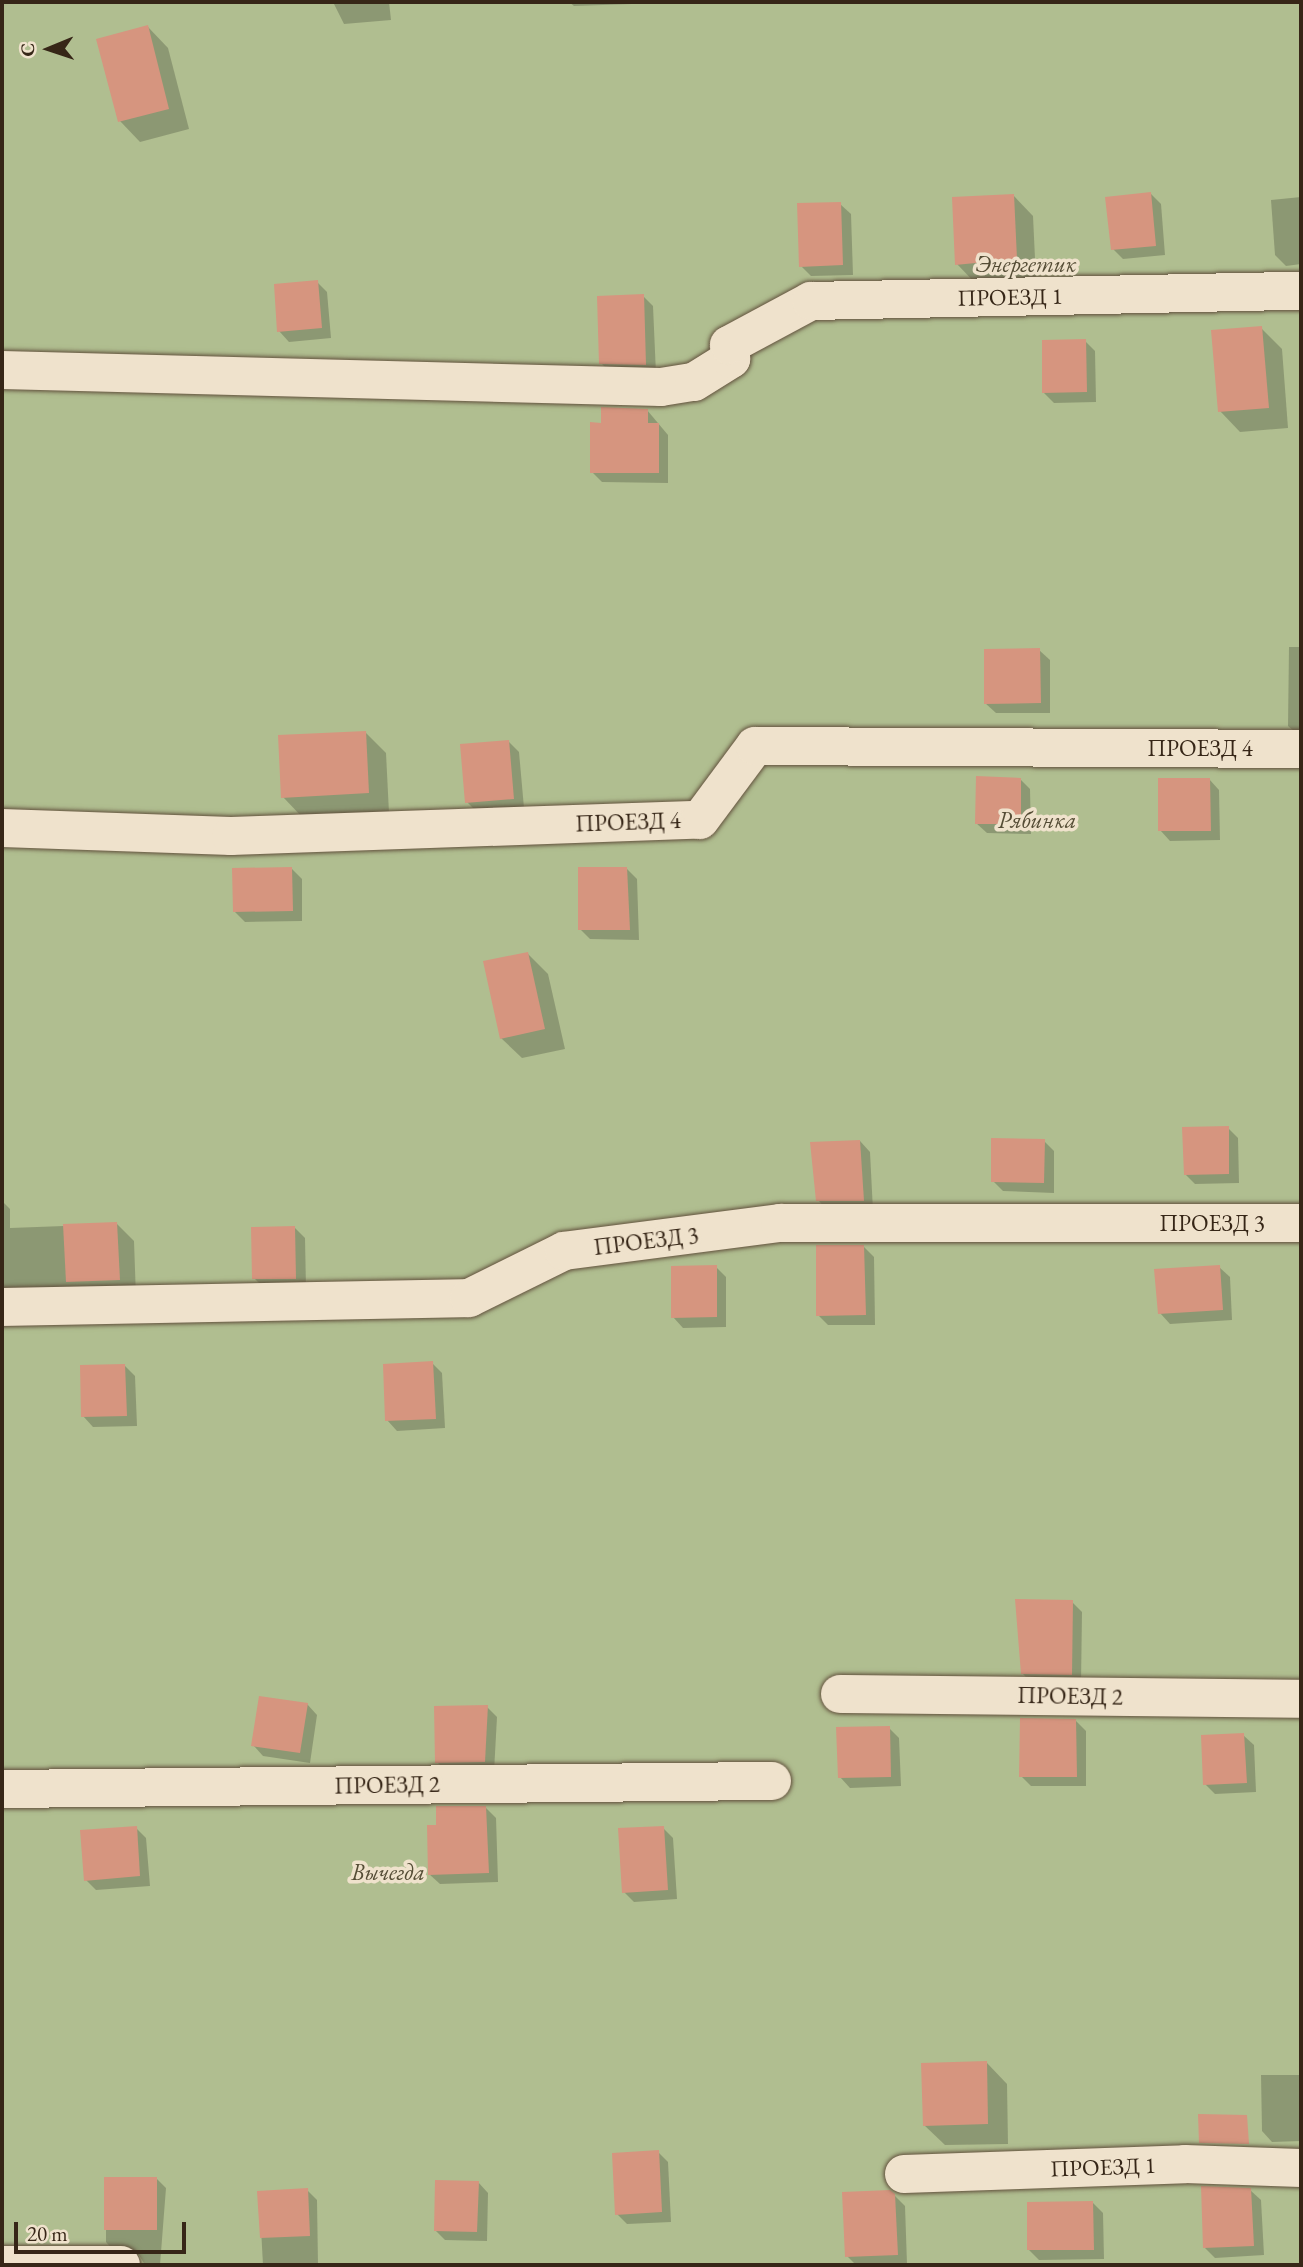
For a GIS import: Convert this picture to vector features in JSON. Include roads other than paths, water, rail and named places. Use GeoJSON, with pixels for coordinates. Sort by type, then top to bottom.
{"type":"FeatureCollection","features":[{"type":"Feature","properties":{"kind":"lane","name":"ПРОЕЗД 1"},"geometry":{"type":"LineString","coordinates":[[2,370],[661,387],[694,382],[731,359],[729,345],[811,301],[1301,291]]}},
{"type":"Feature","properties":{"kind":"lane","name":"ПРОЕЗД 4"},"geometry":{"type":"LineString","coordinates":[[2,828],[231,836],[700,820],[755,746],[1301,749]]}},
{"type":"Feature","properties":{"kind":"lane","name":"ПРОЕЗД 3"},"geometry":{"type":"LineString","coordinates":[[2,1307],[469,1298],[564,1251],[780,1223],[1301,1223]]}},
{"type":"Feature","properties":{"kind":"lane","name":"ПРОЕЗД 2"},"geometry":{"type":"LineString","coordinates":[[840,1694],[1301,1699]]}},
{"type":"Feature","properties":{"kind":"lane","name":"ПРОЕЗД 2"},"geometry":{"type":"LineString","coordinates":[[2,1789],[772,1781]]}},
{"type":"Feature","properties":{"kind":"lane","name":"ПРОЕЗД 1"},"geometry":{"type":"LineString","coordinates":[[904,2174],[1185,2164],[1301,2168]]}},
{"type":"Feature","properties":{"kind":"lane"},"geometry":{"type":"LineString","coordinates":[[2,2264],[121,2265]]}},
{"type":"Feature","properties":{"kind":"park label","name":"Энергетик"},"geometry":{"type":"Point","coordinates":[1026,264]}},
{"type":"Feature","properties":{"kind":"park label","name":"Рябинка"},"geometry":{"type":"Point","coordinates":[1037,820]}},
{"type":"Feature","properties":{"kind":"park label","name":"Вычегда"},"geometry":{"type":"Point","coordinates":[388,1872]}}]}
